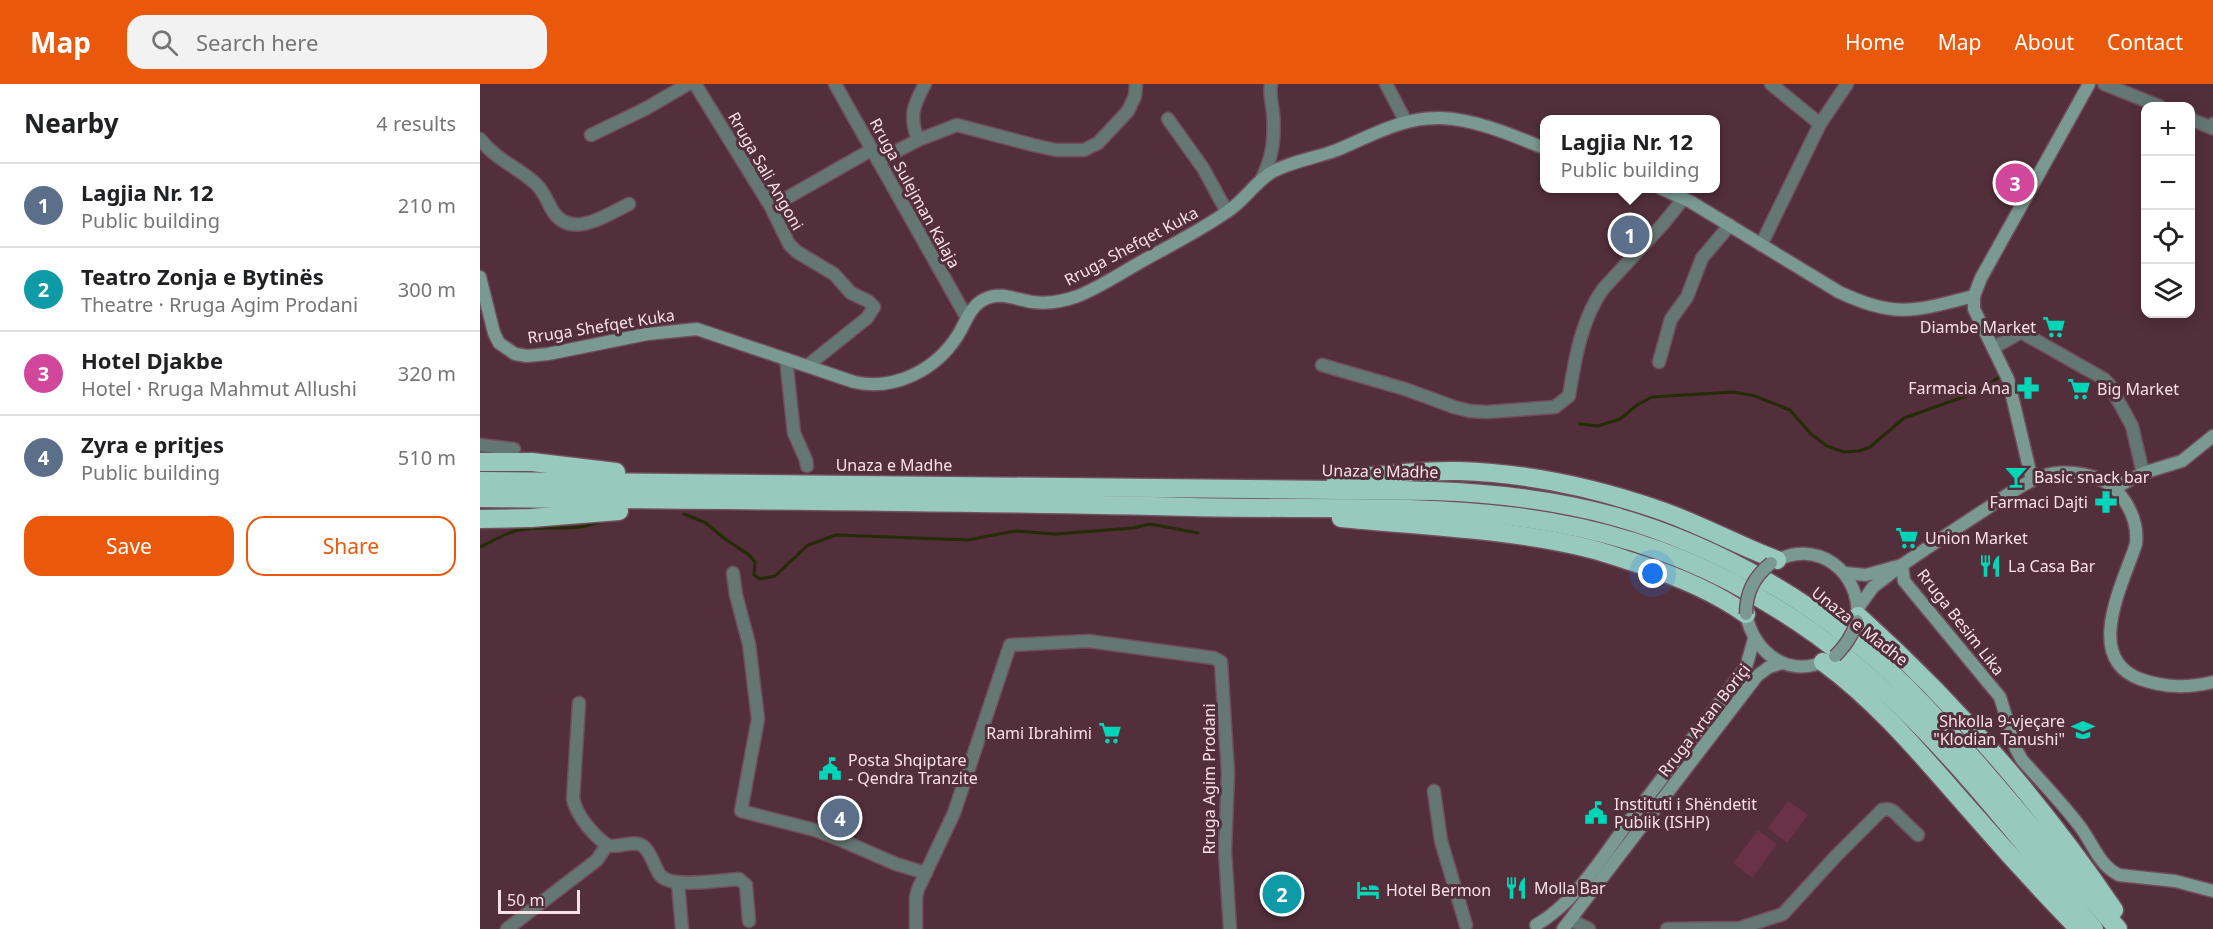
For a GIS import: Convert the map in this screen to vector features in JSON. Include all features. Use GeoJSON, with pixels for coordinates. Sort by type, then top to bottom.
{"type":"FeatureCollection","features":[{"type":"Feature","properties":{"kind":"highway"},"geometry":{"type":"LineString","coordinates":[[480,462],[532,462],[636,473],[924,478],[944,494],[928,511],[638,510],[531,518],[480,519]]}},
{"type":"Feature","properties":{"kind":"highway"},"geometry":{"type":"LineString","coordinates":[[1251,489],[1411,472],[1459,471],[1509,475],[1560,483],[1660,510],[1774,562]]}},
{"type":"Feature","properties":{"kind":"highway","name":"Unaza e Madhe"},"geometry":{"type":"LineString","coordinates":[[480,481],[944,494],[1246,509],[1432,508],[1546,520],[1638,543],[1694,564],[1730,582],[1807,628],[1849,660],[1886,693],[1938,746],[2094,929]]}},
{"type":"Feature","properties":{"kind":"highway","name":"Unaza e Madhe"},"geometry":{"type":"LineString","coordinates":[[480,498],[1251,489],[1443,491],[1547,501],[1615,517],[1704,549],[1738,566],[1813,611],[1859,646],[1904,685],[1943,726],[2118,929]]}},
{"type":"Feature","properties":{"kind":"highway"},"geometry":{"type":"LineString","coordinates":[[1246,509],[1513,535],[1590,549],[1661,571],[1703,588],[1722,597],[1746,614]]}},
{"type":"Feature","properties":{"kind":"highway"},"geometry":{"type":"LineString","coordinates":[[1858,615],[1934,687],[2007,769],[2073,849],[2127,929]]}},
{"type":"Feature","properties":{"kind":"highway"},"geometry":{"type":"LineString","coordinates":[[1823,662],[1877,706],[1908,738],[2014,861],[2079,929]]}},
{"type":"Feature","properties":{"kind":"street"},"geometry":{"type":"LineString","coordinates":[[591,135],[661,101],[688,84]]}},
{"type":"Feature","properties":{"kind":"street","name":"Rruga Sali Angoni"},"geometry":{"type":"LineString","coordinates":[[695,84],[771,207],[789,244],[797,252],[834,274],[851,293],[868,301],[874,307],[867,318],[807,366]]}},
{"type":"Feature","properties":{"kind":"street","name":"Rruga Sulejman Kalaja"},"geometry":{"type":"LineString","coordinates":[[835,84],[967,318]]}},
{"type":"Feature","properties":{"kind":"street"},"geometry":{"type":"LineString","coordinates":[[918,140],[913,126],[912,113],[925,84]]}},
{"type":"Feature","properties":{"kind":"street"},"geometry":{"type":"LineString","coordinates":[[771,207],[875,156],[957,125],[1056,150],[1084,150],[1098,143],[1128,111],[1133,102],[1136,84]]}},
{"type":"Feature","properties":{"kind":"street"},"geometry":{"type":"LineString","coordinates":[[1261,180],[1268,166],[1274,139],[1269,93],[1271,84]]}},
{"type":"Feature","properties":{"kind":"street"},"geometry":{"type":"LineString","coordinates":[[1386,84],[1406,122]]}},
{"type":"Feature","properties":{"kind":"street"},"geometry":{"type":"LineString","coordinates":[[1771,84],[1820,124]]}},
{"type":"Feature","properties":{"kind":"street"},"geometry":{"type":"LineString","coordinates":[[1761,245],[1820,124],[1847,84]]}},
{"type":"Feature","properties":{"kind":"street"},"geometry":{"type":"LineString","coordinates":[[2032,480],[2008,379],[1978,320],[1974,309],[1974,296],[1981,278],[2089,84]]}},
{"type":"Feature","properties":{"kind":"street"},"geometry":{"type":"LineString","coordinates":[[2104,84],[2149,102]]}},
{"type":"Feature","properties":{"kind":"street"},"geometry":{"type":"LineString","coordinates":[[1168,118],[1203,168],[1227,212]]}},
{"type":"Feature","properties":{"kind":"street","name":"Rruga Shefqet Kuka"},"geometry":{"type":"LineString","coordinates":[[480,278],[494,333],[499,343],[515,354],[528,356],[548,354],[646,334],[697,329],[867,385],[893,383],[907,378],[934,362],[956,338],[978,303],[991,296],[1043,302],[1062,301],[1079,296],[1227,212],[1261,180],[1282,168],[1336,150],[1380,130],[1406,122],[1440,118],[1458,120],[1540,146]]}},
{"type":"Feature","properties":{"kind":"street"},"geometry":{"type":"LineString","coordinates":[[2195,121],[2212,127]]}},
{"type":"Feature","properties":{"kind":"street"},"geometry":{"type":"LineString","coordinates":[[480,139],[503,162],[538,186],[555,215],[571,225],[581,225],[629,204]]}},
{"type":"Feature","properties":{"kind":"street"},"geometry":{"type":"LineString","coordinates":[[1671,193],[1684,198],[1730,225],[1839,292],[1880,309],[1911,310],[1974,296]]}},
{"type":"Feature","properties":{"kind":"street"},"geometry":{"type":"LineString","coordinates":[[1322,365],[1470,411],[1555,407],[1569,396],[1575,359],[1589,311],[1602,289],[1663,224],[1684,198]]}},
{"type":"Feature","properties":{"kind":"street"},"geometry":{"type":"LineString","coordinates":[[1659,362],[1671,319],[1687,297],[1702,258],[1730,225]]}},
{"type":"Feature","properties":{"kind":"street"},"geometry":{"type":"LineString","coordinates":[[1993,348],[2021,332],[2104,379],[2132,426],[2143,473]]}},
{"type":"Feature","properties":{"kind":"street"},"geometry":{"type":"LineString","coordinates":[[786,359],[794,433],[807,466]]}},
{"type":"Feature","properties":{"kind":"street"},"geometry":{"type":"LineString","coordinates":[[2115,488],[2143,473],[2182,461],[2213,436]]}},
{"type":"Feature","properties":{"kind":"street"},"geometry":{"type":"LineString","coordinates":[[480,445],[514,449]]}},
{"type":"Feature","properties":{"kind":"street"},"geometry":{"type":"LineString","coordinates":[[1782,663],[1802,666],[1823,662],[1835,656],[1853,634],[1864,598],[1873,587],[2032,480],[2056,473],[2072,473],[2099,479],[2115,488],[2128,505],[2134,520],[2136,544],[2111,619],[2110,641],[2114,657],[2129,675],[2159,685],[2175,688],[2213,682]]}},
{"type":"Feature","properties":{"kind":"street"},"geometry":{"type":"LineString","coordinates":[[1774,562],[1799,554],[1810,554],[1831,562],[1845,573],[1856,592],[1858,615]]}},
{"type":"Feature","properties":{"kind":"street","name":"Rruga Artan Boriçi"},"geometry":{"type":"LineString","coordinates":[[1774,562],[1754,581],[1749,592],[1746,614],[1754,639],[1765,652],[1782,663]]}},
{"type":"Feature","properties":{"kind":"street"},"geometry":{"type":"LineString","coordinates":[[1845,573],[1866,575],[1907,562]]}},
{"type":"Feature","properties":{"kind":"street","name":"Rruga Besim Lika"},"geometry":{"type":"LineString","coordinates":[[1907,562],[1904,581],[2000,697],[2016,749],[2022,760],[2079,825],[2090,844],[2111,871],[2119,875],[2175,881],[2213,891]]}},
{"type":"Feature","properties":{"kind":"street"},"geometry":{"type":"LineString","coordinates":[[733,573],[736,595],[749,644],[758,719],[741,811],[815,830],[896,864],[926,873],[916,897],[916,929]]}},
{"type":"Feature","properties":{"kind":"street","name":"Rruga Artan Boriçi"},"geometry":{"type":"LineString","coordinates":[[1532,927],[1561,909],[1586,878],[1743,670],[1750,658],[1754,639]]}},
{"type":"Feature","properties":{"kind":"street","name":"Rruga Agim Prodani"},"geometry":{"type":"LineString","coordinates":[[926,873],[958,803],[1010,645],[1088,641],[1214,658],[1221,662],[1228,773],[1225,851],[1230,929]]}},
{"type":"Feature","properties":{"kind":"street","name":"Rruga Artan Boriçi"},"geometry":{"type":"LineString","coordinates":[[1567,924],[1757,676],[1769,667],[1782,663]]}},
{"type":"Feature","properties":{"kind":"street"},"geometry":{"type":"LineString","coordinates":[[579,703],[573,799],[575,808],[581,816],[607,845],[612,847],[642,845],[649,853],[660,875],[666,880],[678,883],[739,879],[746,885],[749,921]]}},
{"type":"Feature","properties":{"kind":"street"},"geometry":{"type":"LineString","coordinates":[[1434,790],[1441,841],[1466,925]]}},
{"type":"Feature","properties":{"kind":"street"},"geometry":{"type":"LineString","coordinates":[[1667,929],[1740,928],[1783,914],[1835,856],[1882,810],[1893,811],[1918,835]]}},
{"type":"Feature","properties":{"kind":"street"},"geometry":{"type":"LineString","coordinates":[[507,929],[597,860],[607,845]]}},
{"type":"Feature","properties":{"kind":"street"},"geometry":{"type":"LineString","coordinates":[[678,883],[682,929]]}},
{"type":"Feature","properties":{"kind":"street"},"geometry":{"type":"LineString","coordinates":[[1567,924],[1589,929]]}},
{"type":"Feature","properties":{"kind":"street"},"geometry":{"type":"LineString","coordinates":[[1532,927],[1546,925],[1552,929]]}},
{"type":"Feature","properties":{"kind":"shaded area"},"geometry":{"type":"Polygon","coordinates":[[[1788,801],[1808,815],[1787,843],[1768,828],[1788,801]]]}},
{"type":"Feature","properties":{"kind":"shaded area"},"geometry":{"type":"Polygon","coordinates":[[[1758,830],[1777,844],[1752,878],[1733,863],[1758,830]]]}},
{"type":"Feature","properties":{"kind":"waterway"},"geometry":{"type":"LineString","coordinates":[[1580,424],[1598,426],[1620,419],[1637,405],[1652,397],[1733,392],[1755,396],[1790,410],[1811,434],[1827,446],[1844,452],[1859,451],[1870,447],[1904,418],[1969,395],[2002,376]]}},
{"type":"Feature","properties":{"kind":"waterway"},"geometry":{"type":"LineString","coordinates":[[684,514],[706,523],[748,554],[755,562],[754,575],[760,579],[775,576],[808,545],[836,535],[968,540],[1015,531],[1055,534],[1133,528],[1150,524],[1198,533]]}},
{"type":"Feature","properties":{"kind":"waterway"},"geometry":{"type":"LineString","coordinates":[[480,547],[519,530],[583,527],[604,520]]}},
{"type":"Feature","properties":{"kind":"place","name":"Hotel Djakbe"},"geometry":{"type":"Point","coordinates":[2015,183]}},
{"type":"Feature","properties":{"kind":"place","name":"Lagjia Nr. 12"},"geometry":{"type":"Point","coordinates":[1630,235]}},
{"type":"Feature","properties":{"kind":"place","name":"Diambe Market"},"geometry":{"type":"Point","coordinates":[2054,327]}},
{"type":"Feature","properties":{"kind":"place","name":"Farmacia Ana"},"geometry":{"type":"Point","coordinates":[2028,388]}},
{"type":"Feature","properties":{"kind":"place","name":"Big Market"},"geometry":{"type":"Point","coordinates":[2079,389]}},
{"type":"Feature","properties":{"kind":"place","name":"Basic snack bar"},"geometry":{"type":"Point","coordinates":[2016,477]}},
{"type":"Feature","properties":{"kind":"place","name":"Farmaci Dajti"},"geometry":{"type":"Point","coordinates":[2106,502]}},
{"type":"Feature","properties":{"kind":"place","name":"Union Market"},"geometry":{"type":"Point","coordinates":[1907,538]}},
{"type":"Feature","properties":{"kind":"place","name":"La Casa Bar"},"geometry":{"type":"Point","coordinates":[1990,566]}},
{"type":"Feature","properties":{"kind":"place","name":"Shkolla 9-vjeçare \"Klodian Tanushi\""},"geometry":{"type":"Point","coordinates":[2083,730]}},
{"type":"Feature","properties":{"kind":"place","name":"Rami Ibrahimi"},"geometry":{"type":"Point","coordinates":[1110,733]}},
{"type":"Feature","properties":{"kind":"place","name":"Posta Shqiptare - Qendra Tranzite"},"geometry":{"type":"Point","coordinates":[830,769]}},
{"type":"Feature","properties":{"kind":"place","name":"Instituti i Shëndetit Publik (ISHP)"},"geometry":{"type":"Point","coordinates":[1596,813]}},
{"type":"Feature","properties":{"kind":"place","name":"Zyra e pritjes"},"geometry":{"type":"Point","coordinates":[840,818]}},
{"type":"Feature","properties":{"kind":"place","name":"Molla Bar"},"geometry":{"type":"Point","coordinates":[1516,888]}},
{"type":"Feature","properties":{"kind":"place","name":"Hotel Bermon"},"geometry":{"type":"Point","coordinates":[1368,890]}},
{"type":"Feature","properties":{"kind":"place","name":"Teatro Zonja e Bytinës"},"geometry":{"type":"Point","coordinates":[1282,894]}}]}
